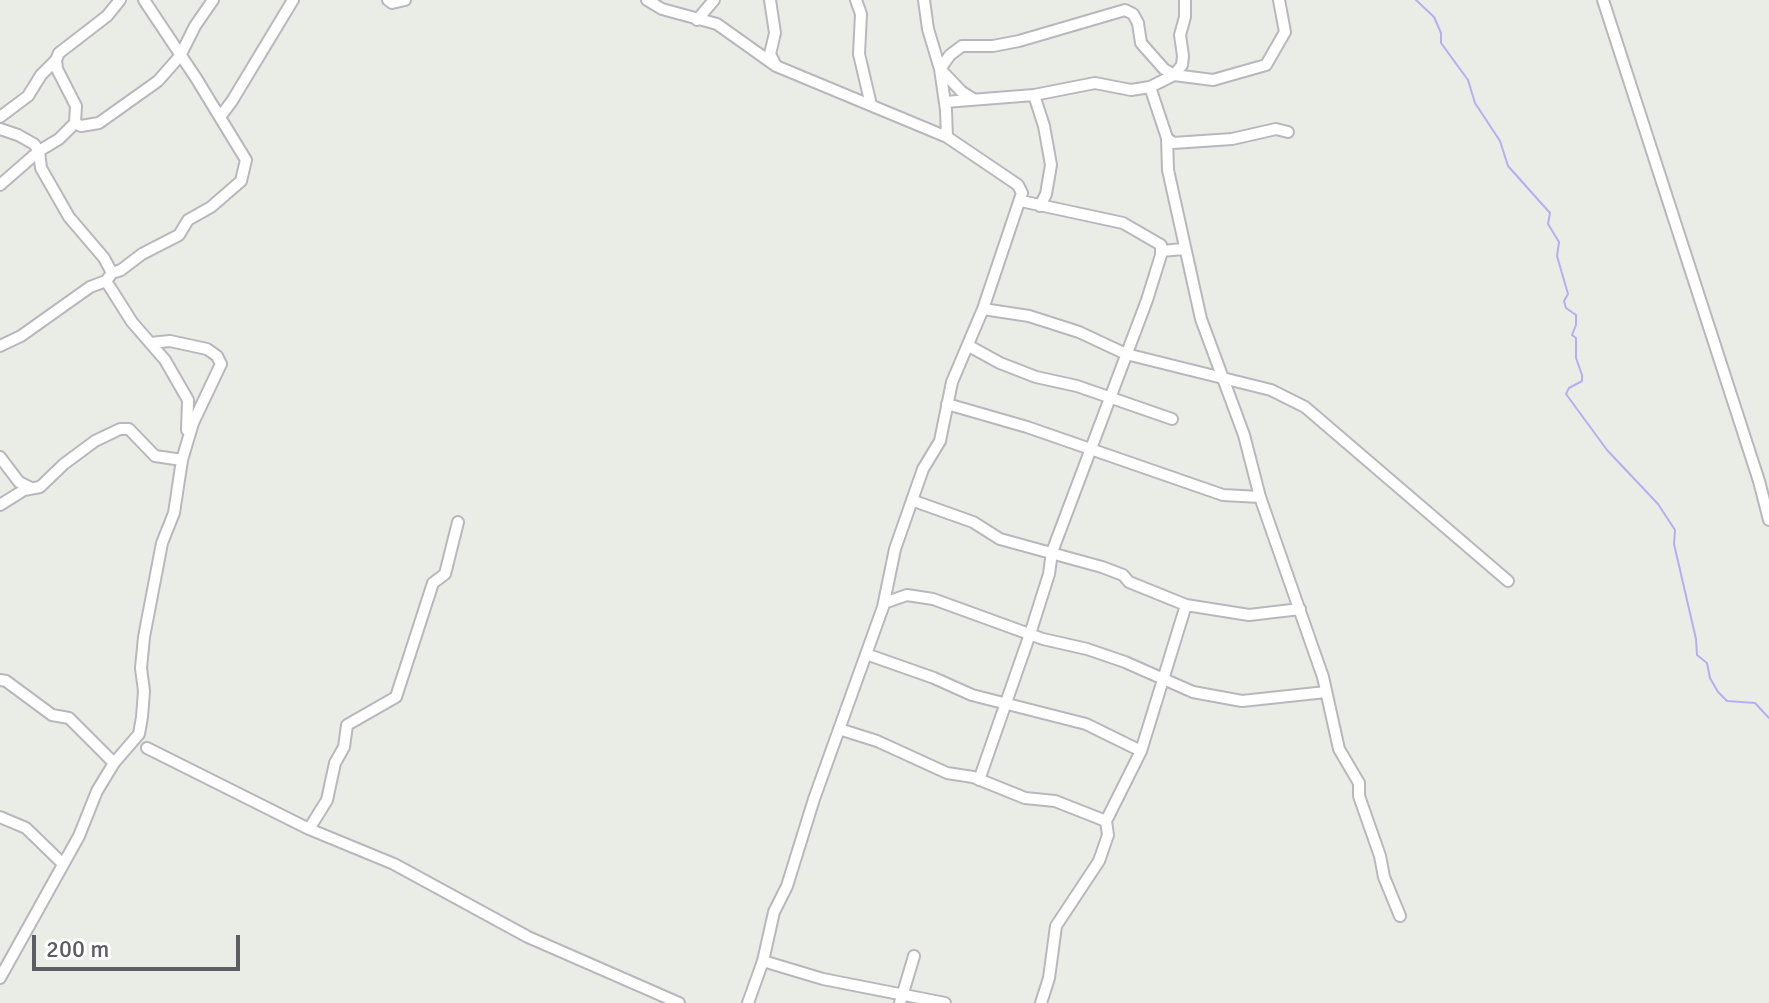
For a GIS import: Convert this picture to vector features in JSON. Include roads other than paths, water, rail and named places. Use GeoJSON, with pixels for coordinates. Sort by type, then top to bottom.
{"type":"FeatureCollection","features":[{"type":"Feature","properties":{"kind":"street"},"geometry":{"type":"LineString","coordinates":[[0,117],[28,96],[59,53],[107,16],[120,0]]}},
{"type":"Feature","properties":{"kind":"street"},"geometry":{"type":"LineString","coordinates":[[2,342],[21,336],[90,287],[179,235],[188,220],[211,207],[241,181],[245,154],[144,0]]}},
{"type":"Feature","properties":{"kind":"street"},"geometry":{"type":"LineString","coordinates":[[75,123],[90,126],[111,116],[158,81],[180,56],[213,0]]}},
{"type":"Feature","properties":{"kind":"street"},"geometry":{"type":"LineString","coordinates":[[220,117],[293,0]]}},
{"type":"Feature","properties":{"kind":"street"},"geometry":{"type":"LineString","coordinates":[[388,0],[392,3],[405,0]]}},
{"type":"Feature","properties":{"kind":"street"},"geometry":{"type":"LineString","coordinates":[[647,0],[662,9],[717,24],[776,66],[947,137],[1018,185],[1022,193],[983,309],[952,382],[940,441],[923,469],[895,549],[884,603],[787,886],[774,912],[763,961],[748,1003]]}},
{"type":"Feature","properties":{"kind":"street"},"geometry":{"type":"LineString","coordinates":[[697,20],[714,0]]}},
{"type":"Feature","properties":{"kind":"street"},"geometry":{"type":"LineString","coordinates":[[770,0],[775,33],[770,54],[776,66]]}},
{"type":"Feature","properties":{"kind":"street"},"geometry":{"type":"LineString","coordinates":[[856,0],[861,14],[859,54],[871,105]]}},
{"type":"Feature","properties":{"kind":"street"},"geometry":{"type":"LineString","coordinates":[[924,0],[928,29],[940,69],[947,137]]}},
{"type":"Feature","properties":{"kind":"street"},"geometry":{"type":"LineString","coordinates":[[945,102],[1034,95],[1095,83],[1131,90],[1150,87],[1174,75],[1182,65],[1180,35],[1185,17],[1185,0]]}},
{"type":"Feature","properties":{"kind":"street"},"geometry":{"type":"LineString","coordinates":[[940,69],[950,55],[962,46],[993,46],[1019,41],[1125,10],[1133,14],[1138,23],[1141,43],[1174,75],[1213,80],[1266,65],[1285,32],[1279,0]]}},
{"type":"Feature","properties":{"kind":"street"},"geometry":{"type":"LineString","coordinates":[[1603,0],[1769,520]]}},
{"type":"Feature","properties":{"kind":"street"},"geometry":{"type":"LineString","coordinates":[[0,185],[75,123],[76,106],[57,69],[56,60]]}},
{"type":"Feature","properties":{"kind":"street"},"geometry":{"type":"LineString","coordinates":[[940,69],[949,81],[973,99]]}},
{"type":"Feature","properties":{"kind":"street"},"geometry":{"type":"LineString","coordinates":[[1150,87],[1167,138],[1166,156],[1201,319],[1244,435],[1260,497],[1300,609],[1326,692],[1339,749],[1359,783],[1359,796],[1384,877],[1400,916]]}},
{"type":"Feature","properties":{"kind":"street"},"geometry":{"type":"LineString","coordinates":[[1034,95],[1044,126],[1051,165],[1046,194],[1040,206]]}},
{"type":"Feature","properties":{"kind":"street"},"geometry":{"type":"LineString","coordinates":[[0,129],[34,144],[39,151],[41,168],[69,217],[104,258],[109,277],[132,322],[165,360],[188,400],[184,455],[174,513],[162,543],[144,637],[141,668],[144,691],[139,734],[114,763],[97,791],[79,836],[0,978]]}},
{"type":"Feature","properties":{"kind":"street"},"geometry":{"type":"LineString","coordinates":[[1167,138],[1179,144],[1232,139],[1276,129],[1288,132]]}},
{"type":"Feature","properties":{"kind":"street"},"geometry":{"type":"LineString","coordinates":[[979,780],[1030,634],[1049,574],[1052,552],[1147,300],[1161,251],[1161,245],[1123,223],[1021,201]]}},
{"type":"Feature","properties":{"kind":"street"},"geometry":{"type":"LineString","coordinates":[[1161,251],[1184,249]]}},
{"type":"Feature","properties":{"kind":"street"},"geometry":{"type":"LineString","coordinates":[[983,309],[1029,316],[1079,332],[1126,354],[1271,390],[1305,407],[1508,581]]}},
{"type":"Feature","properties":{"kind":"street"},"geometry":{"type":"LineString","coordinates":[[150,343],[170,341],[207,349],[217,356],[221,364],[193,423],[184,455]]}},
{"type":"Feature","properties":{"kind":"street"},"geometry":{"type":"LineString","coordinates":[[969,346],[1000,363],[1036,377],[1077,386],[1172,419]]}},
{"type":"Feature","properties":{"kind":"street"},"geometry":{"type":"LineString","coordinates":[[947,404],[1223,495],[1260,497]]}},
{"type":"Feature","properties":{"kind":"street"},"geometry":{"type":"LineString","coordinates":[[0,505],[24,490],[49,481],[64,464],[95,441],[120,429],[129,429],[155,456],[184,455]]}},
{"type":"Feature","properties":{"kind":"street"},"geometry":{"type":"LineString","coordinates":[[0,457],[19,482],[33,489]]}},
{"type":"Feature","properties":{"kind":"street"},"geometry":{"type":"LineString","coordinates":[[914,501],[973,522],[1000,539],[1123,575],[1129,582],[1186,605],[1249,615],[1300,609]]}},
{"type":"Feature","properties":{"kind":"street"},"geometry":{"type":"LineString","coordinates":[[309,829],[327,800],[335,763],[344,747],[347,725],[396,697],[433,583],[445,574],[458,522]]}},
{"type":"Feature","properties":{"kind":"street"},"geometry":{"type":"LineString","coordinates":[[884,603],[907,595],[933,599],[1064,646],[1087,649],[1193,692],[1242,701],[1326,692]]}},
{"type":"Feature","properties":{"kind":"street"},"geometry":{"type":"LineString","coordinates":[[1041,1003],[1049,978],[1056,926],[1099,861],[1108,835],[1106,821],[1141,751],[1186,605]]}},
{"type":"Feature","properties":{"kind":"street"},"geometry":{"type":"LineString","coordinates":[[866,654],[972,695],[1086,724],[1141,751]]}},
{"type":"Feature","properties":{"kind":"street"},"geometry":{"type":"LineString","coordinates":[[0,680],[6,681],[52,715],[69,718],[114,763]]}},
{"type":"Feature","properties":{"kind":"street"},"geometry":{"type":"LineString","coordinates":[[839,729],[877,741],[947,773],[979,780],[1025,798],[1055,801],[1106,821]]}},
{"type":"Feature","properties":{"kind":"street"},"geometry":{"type":"LineString","coordinates":[[147,748],[309,829],[416,875],[528,937],[679,1003]]}},
{"type":"Feature","properties":{"kind":"street"},"geometry":{"type":"LineString","coordinates":[[0,817],[26,828],[62,863]]}},
{"type":"Feature","properties":{"kind":"street"},"geometry":{"type":"LineString","coordinates":[[901,998],[914,956]]}},
{"type":"Feature","properties":{"kind":"street"},"geometry":{"type":"LineString","coordinates":[[763,961],[901,998],[945,1003]]}},
{"type":"Feature","properties":{"kind":"waterway"},"geometry":{"type":"LineString","coordinates":[[1416,0],[1434,17],[1441,33],[1441,43],[1468,80],[1475,103],[1500,141],[1508,166],[1550,213],[1548,224],[1559,242],[1557,256],[1568,294],[1564,301],[1566,308],[1576,315],[1572,335],[1576,338],[1576,358],[1582,375],[1582,381],[1569,388],[1566,394],[1607,450],[1658,504],[1675,530],[1674,544],[1697,655],[1707,663],[1710,678],[1718,692],[1727,701],[1755,703],[1769,718]]}}]}
